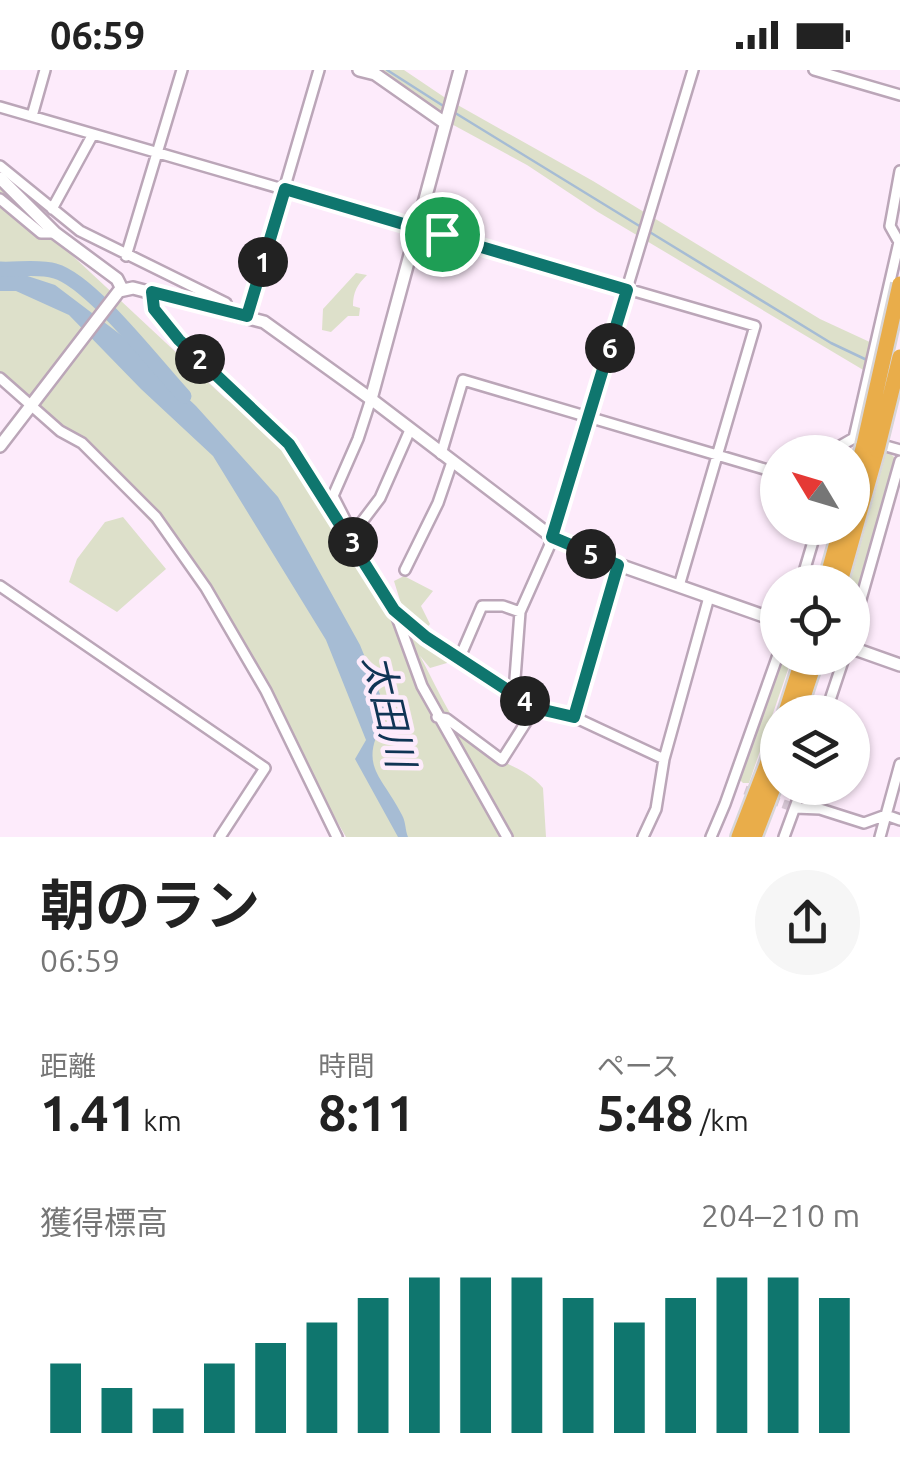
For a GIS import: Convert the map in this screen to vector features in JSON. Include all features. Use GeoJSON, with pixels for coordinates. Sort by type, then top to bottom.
{"type":"FeatureCollection","features":[{"type":"Feature","properties":{"kind":"highway"},"geometry":{"type":"LineString","coordinates":[[867,435],[900,284]]}},
{"type":"Feature","properties":{"kind":"highway"},"geometry":{"type":"LineString","coordinates":[[869,435],[900,356]]}},
{"type":"Feature","properties":{"kind":"highway"},"geometry":{"type":"LineString","coordinates":[[739,837],[760,783]]}},
{"type":"Feature","properties":{"kind":"highway"},"geometry":{"type":"LineString","coordinates":[[754,837],[766,805]]}},
{"type":"Feature","properties":{"kind":"street"},"geometry":{"type":"LineString","coordinates":[[32,116],[45,70]]}},
{"type":"Feature","properties":{"kind":"street"},"geometry":{"type":"LineString","coordinates":[[126,256],[182,70]]}},
{"type":"Feature","properties":{"kind":"street"},"geometry":{"type":"LineString","coordinates":[[247,316],[319,70]]}},
{"type":"Feature","properties":{"kind":"street"},"geometry":{"type":"LineString","coordinates":[[359,70],[376,74],[445,123]]}},
{"type":"Feature","properties":{"kind":"street"},"geometry":{"type":"LineString","coordinates":[[356,547],[349,523],[333,496],[372,399],[460,70]]}},
{"type":"Feature","properties":{"kind":"street"},"geometry":{"type":"LineString","coordinates":[[514,692],[520,612],[552,537],[693,70]]}},
{"type":"Feature","properties":{"kind":"street"},"geometry":{"type":"LineString","coordinates":[[814,70],[900,95]]}},
{"type":"Feature","properties":{"kind":"street"},"geometry":{"type":"LineString","coordinates":[[0,106],[755,326],[679,586]]}},
{"type":"Feature","properties":{"kind":"street"},"geometry":{"type":"LineString","coordinates":[[52,209],[93,134]]}},
{"type":"Feature","properties":{"kind":"street"},"geometry":{"type":"LineString","coordinates":[[0,166],[80,231],[226,303],[228,310]]}},
{"type":"Feature","properties":{"kind":"street"},"geometry":{"type":"LineString","coordinates":[[866,435],[871,368],[898,242],[890,226],[900,170]]}},
{"type":"Feature","properties":{"kind":"street"},"geometry":{"type":"LineString","coordinates":[[0,178],[55,233],[118,280],[121,290]]}},
{"type":"Feature","properties":{"kind":"street"},"geometry":{"type":"LineString","coordinates":[[0,199],[40,232],[55,233]]}},
{"type":"Feature","properties":{"kind":"street"},"geometry":{"type":"LineString","coordinates":[[121,290],[152,292],[228,310],[279,331],[552,537],[618,565],[760,615]]}},
{"type":"Feature","properties":{"kind":"street"},"geometry":{"type":"LineString","coordinates":[[0,446],[121,290]]}},
{"type":"Feature","properties":{"kind":"street"},"geometry":{"type":"LineString","coordinates":[[152,292],[154,309],[179,340],[289,444],[394,610],[437,717],[507,837]]}},
{"type":"Feature","properties":{"kind":"street"},"geometry":{"type":"LineString","coordinates":[[0,378],[34,400],[60,431],[82,442],[171,537],[206,588],[266,691],[337,837]]}},
{"type":"Feature","properties":{"kind":"street"},"geometry":{"type":"LineString","coordinates":[[441,454],[463,380],[760,468]]}},
{"type":"Feature","properties":{"kind":"street"},"geometry":{"type":"LineString","coordinates":[[358,527],[380,498],[410,430]]}},
{"type":"Feature","properties":{"kind":"street"},"geometry":{"type":"LineString","coordinates":[[870,445],[900,450]]}},
{"type":"Feature","properties":{"kind":"street"},"geometry":{"type":"LineString","coordinates":[[870,567],[900,461]]}},
{"type":"Feature","properties":{"kind":"street"},"geometry":{"type":"LineString","coordinates":[[405,570],[438,502],[452,462]]}},
{"type":"Feature","properties":{"kind":"street"},"geometry":{"type":"LineString","coordinates":[[574,717],[618,565]]}},
{"type":"Feature","properties":{"kind":"street"},"geometry":{"type":"LineString","coordinates":[[0,586],[266,768],[220,837]]}},
{"type":"Feature","properties":{"kind":"street"},"geometry":{"type":"LineString","coordinates":[[644,837],[656,809],[664,759],[710,597]]}},
{"type":"Feature","properties":{"kind":"street"},"geometry":{"type":"LineString","coordinates":[[460,657],[482,606],[504,606],[520,612]]}},
{"type":"Feature","properties":{"kind":"street"},"geometry":{"type":"LineString","coordinates":[[394,610],[426,637],[535,708],[574,717],[664,759]]}},
{"type":"Feature","properties":{"kind":"street"},"geometry":{"type":"LineString","coordinates":[[870,654],[900,665]]}},
{"type":"Feature","properties":{"kind":"street"},"geometry":{"type":"LineString","coordinates":[[710,837],[771,675]]}},
{"type":"Feature","properties":{"kind":"street"},"geometry":{"type":"LineString","coordinates":[[437,717],[448,719],[502,760],[535,708]]}},
{"type":"Feature","properties":{"kind":"street"},"geometry":{"type":"LineString","coordinates":[[880,837],[900,764]]}},
{"type":"Feature","properties":{"kind":"street"},"geometry":{"type":"LineString","coordinates":[[732,786],[745,790]]}},
{"type":"Feature","properties":{"kind":"street"},"geometry":{"type":"LineString","coordinates":[[784,837],[796,805]]}},
{"type":"Feature","properties":{"kind":"street"},"geometry":{"type":"LineString","coordinates":[[795,808],[820,809],[864,823],[886,814],[900,820]]}},
{"type":"Feature","properties":{"kind":"green space"},"geometry":{"type":"Polygon","coordinates":[[[376,70],[404,70],[820,319],[900,356],[900,381],[865,371],[598,212],[527,165],[446,121],[376,70]]]}},
{"type":"Feature","properties":{"kind":"green space"},"geometry":{"type":"Polygon","coordinates":[[[0,188],[225,398],[289,444],[414,646],[394,581],[404,576],[433,591],[421,606],[430,624],[424,631],[447,663],[430,668],[420,656],[450,714],[472,743],[527,774],[543,788],[546,837],[346,837],[189,563],[65,431],[0,379],[0,188]]]}},
{"type":"Feature","properties":{"kind":"green space"},"geometry":{"type":"Polygon","coordinates":[[[356,273],[367,275],[354,297],[353,306],[360,308],[359,316],[348,316],[331,332],[322,330],[323,309],[356,273]]]}},
{"type":"Feature","properties":{"kind":"green space"},"geometry":{"type":"Polygon","coordinates":[[[887,450],[896,459],[866,565],[855,565],[860,545],[870,545],[870,511],[887,450]]]}},
{"type":"Feature","properties":{"kind":"green space"},"geometry":{"type":"Polygon","coordinates":[[[123,517],[166,569],[117,612],[69,582],[77,559],[105,522],[123,517]]]}},
{"type":"Feature","properties":{"kind":"green space"},"geometry":{"type":"Polygon","coordinates":[[[775,675],[786,675],[779,695],[768,695],[775,675]]]}},
{"type":"Feature","properties":{"kind":"green space"},"geometry":{"type":"Polygon","coordinates":[[[760,718],[760,751],[749,783],[739,779],[760,718]]]}},
{"type":"Feature","properties":{"kind":"water"},"geometry":{"type":"Polygon","coordinates":[[[0,267],[55,285],[121,335],[196,406],[278,497],[360,645],[388,714],[373,757],[379,778],[403,818],[408,837],[398,837],[355,759],[366,740],[326,640],[213,456],[69,315],[16,291],[0,291],[0,267]]]}},
{"type":"Feature","properties":{"kind":"waterway"},"geometry":{"type":"LineString","coordinates":[[387,70],[445,107]]}},
{"type":"Feature","properties":{"kind":"waterway"},"geometry":{"type":"LineString","coordinates":[[452,111],[641,227]]}},
{"type":"Feature","properties":{"kind":"waterway"},"geometry":{"type":"LineString","coordinates":[[648,231],[831,343],[869,361]]}},
{"type":"Feature","properties":{"kind":"waterway","name":"太田川"},"geometry":{"type":"LineString","coordinates":[[0,269],[35,268],[70,278],[104,307],[184,396]]}},
{"type":"Feature","properties":{"kind":"tunnel"},"geometry":{"type":"LineString","coordinates":[[745,790],[795,808]]}},
{"type":"Feature","properties":{"kind":"route"},"geometry":{"type":"LineString","coordinates":[[285,189],[442,234],[627,290],[552,537],[618,565],[574,717],[535,708],[426,637],[394,610],[289,444],[179,340],[154,309],[152,292],[247,316],[285,189]]}}]}
